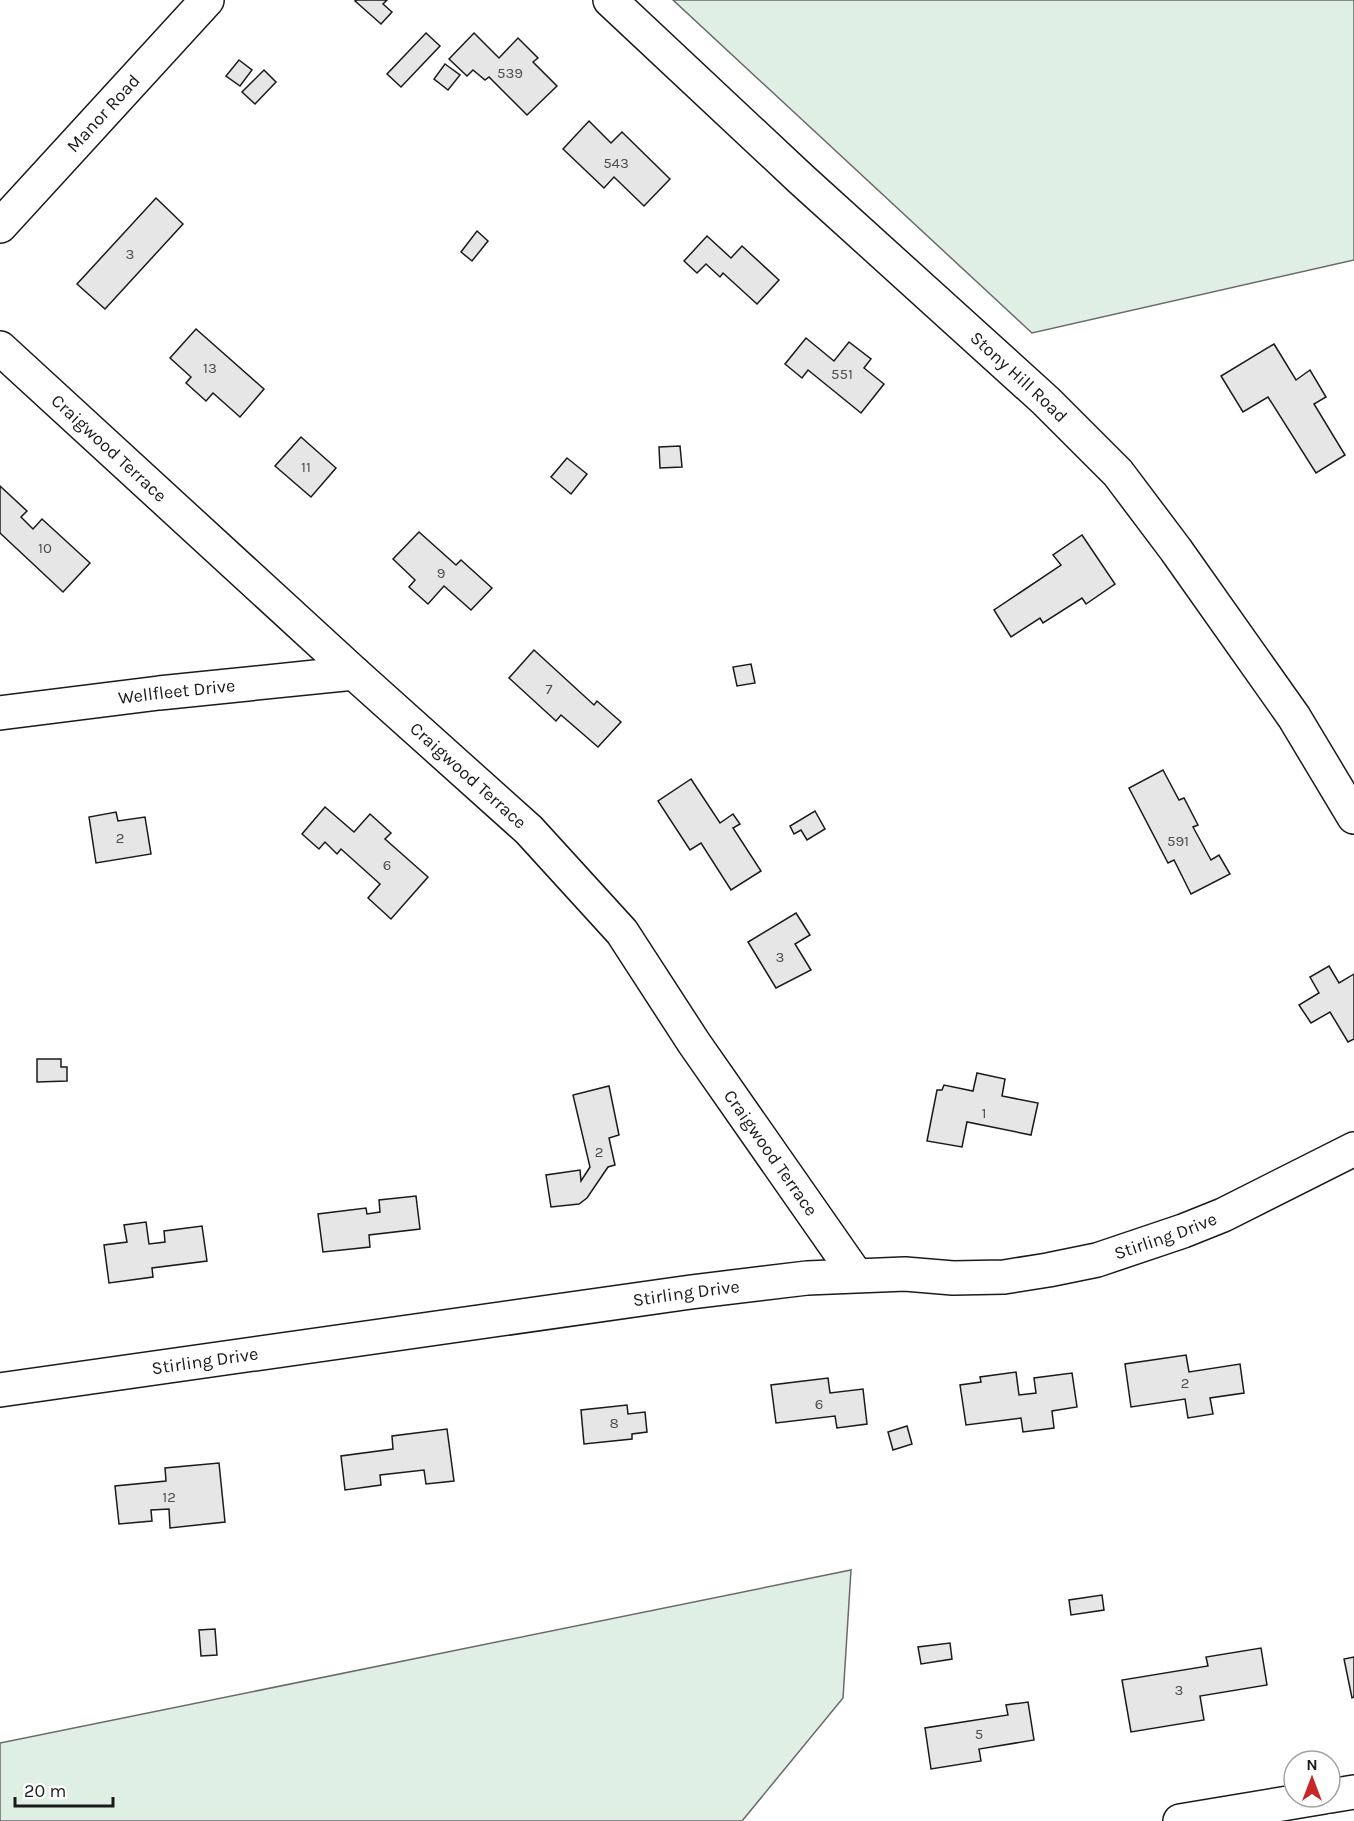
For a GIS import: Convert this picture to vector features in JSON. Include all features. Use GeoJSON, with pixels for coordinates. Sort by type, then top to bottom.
{"type":"FeatureCollection","features":[{"type":"Feature","properties":{"kind":"street","name":"Manor Road"},"geometry":{"type":"LineString","coordinates":[[0,226],[207,0]]}},
{"type":"Feature","properties":{"kind":"street","name":"Stony Hill Road"},"geometry":{"type":"LineString","coordinates":[[610,0],[1046,401],[1118,473],[1176,550],[1294,717],[1354,817]]}},
{"type":"Feature","properties":{"kind":"street","name":"Craigwood Terrace"},"geometry":{"type":"LineString","coordinates":[[0,348],[354,673],[529,830],[622,932],[694,1043],[856,1275]]}},
{"type":"Feature","properties":{"kind":"street","name":"Wellfleet Drive"},"geometry":{"type":"LineString","coordinates":[[0,713],[159,693],[354,673]]}},
{"type":"Feature","properties":{"kind":"street","name":"Stirling Drive"},"geometry":{"type":"LineString","coordinates":[[0,1390],[807,1278],[905,1274],[953,1278],[1004,1277],[1096,1260],[1183,1231],[1223,1215],[1354,1149]]}},
{"type":"Feature","properties":{"kind":"street"},"geometry":{"type":"LineString","coordinates":[[1182,1821],[1282,1804]]}},
{"type":"Feature","properties":{"kind":"green space"},"geometry":{"type":"Polygon","coordinates":[[[673,0],[1354,0],[1354,260],[1032,333],[673,0]]]}},
{"type":"Feature","properties":{"kind":"green space"},"geometry":{"type":"Polygon","coordinates":[[[851,1570],[843,1698],[742,1821],[0,1821],[0,1743],[851,1570]]]}},
{"type":"Feature","properties":{"kind":"building"},"geometry":{"type":"Polygon","coordinates":[[[387,0],[383,4],[392,12],[381,24],[355,1],[387,0]]]}},
{"type":"Feature","properties":{"kind":"building"},"geometry":{"type":"Polygon","coordinates":[[[426,33],[440,46],[401,87],[387,74],[426,33]]]}},
{"type":"Feature","properties":{"kind":"building"},"geometry":{"type":"Polygon","coordinates":[[[474,33],[499,58],[518,38],[538,58],[533,62],[557,86],[527,115],[489,77],[485,80],[473,70],[467,76],[449,59],[474,33]]]}},
{"type":"Feature","properties":{"kind":"building"},"geometry":{"type":"Polygon","coordinates":[[[239,60],[252,70],[240,86],[226,76],[239,60]]]}},
{"type":"Feature","properties":{"kind":"building"},"geometry":{"type":"Polygon","coordinates":[[[445,64],[460,75],[448,90],[434,79],[445,64]]]}},
{"type":"Feature","properties":{"kind":"building"},"geometry":{"type":"Polygon","coordinates":[[[264,70],[276,82],[255,104],[242,92],[264,70]]]}},
{"type":"Feature","properties":{"kind":"building"},"geometry":{"type":"Polygon","coordinates":[[[589,121],[611,143],[622,132],[670,179],[644,206],[614,177],[604,188],[563,149],[589,121]]]}},
{"type":"Feature","properties":{"kind":"building"},"geometry":{"type":"Polygon","coordinates":[[[156,198],[183,224],[105,309],[77,284],[156,198]]]}},
{"type":"Feature","properties":{"kind":"building"},"geometry":{"type":"Polygon","coordinates":[[[477,231],[488,241],[472,261],[461,252],[477,231]]]}},
{"type":"Feature","properties":{"kind":"building"},"geometry":{"type":"Polygon","coordinates":[[[707,236],[731,258],[742,246],[779,280],[757,304],[723,273],[720,277],[706,264],[697,273],[684,261],[707,236]]]}},
{"type":"Feature","properties":{"kind":"building"},"geometry":{"type":"Polygon","coordinates":[[[196,329],[264,389],[240,417],[213,393],[206,401],[186,383],[191,377],[170,358],[196,329]]]}},
{"type":"Feature","properties":{"kind":"building"},"geometry":{"type":"Polygon","coordinates":[[[806,338],[834,361],[849,342],[871,359],[864,368],[884,384],[861,413],[808,370],[802,378],[785,364],[806,338]]]}},
{"type":"Feature","properties":{"kind":"building"},"geometry":{"type":"Polygon","coordinates":[[[1274,344],[1296,380],[1310,370],[1326,397],[1314,404],[1345,455],[1316,473],[1268,397],[1243,412],[1221,376],[1274,344]]]}},
{"type":"Feature","properties":{"kind":"building"},"geometry":{"type":"Polygon","coordinates":[[[301,437],[336,468],[311,497],[275,466],[301,437]]]}},
{"type":"Feature","properties":{"kind":"building"},"geometry":{"type":"Polygon","coordinates":[[[680,446],[682,467],[660,468],[659,447],[680,446]]]}},
{"type":"Feature","properties":{"kind":"building"},"geometry":{"type":"Polygon","coordinates":[[[567,458],[587,474],[571,494],[551,477],[567,458]]]}},
{"type":"Feature","properties":{"kind":"building"},"geometry":{"type":"Polygon","coordinates":[[[0,486],[27,511],[21,517],[33,529],[42,519],[90,563],[63,592],[0,533],[0,486]]]}},
{"type":"Feature","properties":{"kind":"building"},"geometry":{"type":"Polygon","coordinates":[[[419,532],[456,565],[461,560],[492,588],[471,610],[444,586],[428,604],[409,587],[415,580],[393,559],[419,532]]]}},
{"type":"Feature","properties":{"kind":"building"},"geometry":{"type":"Polygon","coordinates":[[[1082,535],[1115,584],[1086,604],[1082,598],[1043,623],[1040,618],[1011,637],[994,610],[1061,565],[1053,555],[1082,535]]]}},
{"type":"Feature","properties":{"kind":"building"},"geometry":{"type":"Polygon","coordinates":[[[534,650],[594,705],[597,701],[621,722],[598,747],[561,715],[556,721],[509,678],[534,650]]]}},
{"type":"Feature","properties":{"kind":"building"},"geometry":{"type":"Polygon","coordinates":[[[751,664],[755,683],[737,686],[733,667],[751,664]]]}},
{"type":"Feature","properties":{"kind":"building"},"geometry":{"type":"Polygon","coordinates":[[[1163,770],[1179,800],[1184,798],[1198,825],[1193,827],[1211,860],[1219,855],[1230,874],[1191,894],[1174,860],[1168,863],[1129,788],[1163,770]]]}},
{"type":"Feature","properties":{"kind":"building"},"geometry":{"type":"Polygon","coordinates":[[[691,779],[720,823],[733,814],[740,824],[733,828],[761,871],[731,890],[701,843],[690,850],[658,801],[691,779]]]}},
{"type":"Feature","properties":{"kind":"building"},"geometry":{"type":"Polygon","coordinates":[[[325,807],[354,832],[370,814],[391,833],[385,839],[428,877],[391,919],[368,898],[380,884],[341,849],[337,854],[325,842],[319,849],[302,834],[325,807]]]}},
{"type":"Feature","properties":{"kind":"building"},"geometry":{"type":"Polygon","coordinates":[[[815,811],[825,829],[807,840],[801,830],[794,834],[790,826],[815,811]]]}},
{"type":"Feature","properties":{"kind":"building"},"geometry":{"type":"Polygon","coordinates":[[[116,812],[118,821],[145,817],[151,854],[96,863],[89,817],[116,812]]]}},
{"type":"Feature","properties":{"kind":"building"},"geometry":{"type":"Polygon","coordinates":[[[796,913],[810,935],[795,944],[811,970],[776,988],[748,942],[796,913]]]}},
{"type":"Feature","properties":{"kind":"building"},"geometry":{"type":"Polygon","coordinates":[[[1329,966],[1339,983],[1354,974],[1354,1039],[1348,1042],[1330,1012],[1311,1023],[1299,1005],[1319,993],[1310,977],[1329,966]]]}},
{"type":"Feature","properties":{"kind":"building"},"geometry":{"type":"Polygon","coordinates":[[[37,1059],[61,1059],[61,1067],[67,1067],[67,1081],[37,1082],[37,1059]]]}},
{"type":"Feature","properties":{"kind":"building"},"geometry":{"type":"Polygon","coordinates":[[[977,1073],[1005,1079],[1002,1096],[1038,1103],[1031,1135],[967,1122],[962,1147],[927,1141],[937,1090],[942,1090],[944,1085],[973,1091],[977,1073]]]}},
{"type":"Feature","properties":{"kind":"building"},"geometry":{"type":"Polygon","coordinates":[[[609,1086],[619,1135],[609,1138],[615,1165],[608,1167],[587,1198],[579,1204],[551,1207],[546,1175],[580,1170],[581,1181],[590,1167],[573,1095],[609,1086]]]}},
{"type":"Feature","properties":{"kind":"building"},"geometry":{"type":"Polygon","coordinates":[[[416,1196],[420,1229],[369,1235],[370,1247],[323,1252],[318,1214],[366,1208],[367,1214],[380,1212],[379,1200],[416,1196]]]}},
{"type":"Feature","properties":{"kind":"building"},"geometry":{"type":"Polygon","coordinates":[[[146,1222],[149,1244],[165,1242],[164,1231],[202,1226],[207,1261],[152,1268],[153,1277],[109,1283],[104,1245],[127,1242],[124,1225],[146,1222]]]}},
{"type":"Feature","properties":{"kind":"building"},"geometry":{"type":"Polygon","coordinates":[[[1186,1355],[1189,1372],[1240,1364],[1244,1393],[1210,1398],[1213,1414],[1188,1418],[1185,1399],[1131,1407],[1125,1364],[1186,1355]]]}},
{"type":"Feature","properties":{"kind":"building"},"geometry":{"type":"Polygon","coordinates":[[[1016,1372],[1019,1395],[1036,1393],[1034,1378],[1072,1373],[1077,1407],[1052,1411],[1054,1428],[1023,1432],[1021,1418],[966,1425],[960,1385],[981,1382],[980,1377],[1016,1372]]]}},
{"type":"Feature","properties":{"kind":"building"},"geometry":{"type":"Polygon","coordinates":[[[828,1378],[830,1393],[863,1389],[867,1424],[837,1428],[835,1416],[776,1423],[771,1385],[828,1378]]]}},
{"type":"Feature","properties":{"kind":"building"},"geometry":{"type":"Polygon","coordinates":[[[627,1405],[628,1414],[645,1412],[647,1432],[632,1434],[632,1439],[584,1444],[581,1410],[627,1405]]]}},
{"type":"Feature","properties":{"kind":"building"},"geometry":{"type":"Polygon","coordinates":[[[907,1426],[912,1444],[893,1450],[888,1432],[907,1426]]]}},
{"type":"Feature","properties":{"kind":"building"},"geometry":{"type":"Polygon","coordinates":[[[447,1429],[454,1481],[426,1484],[424,1470],[380,1475],[381,1485],[345,1490],[341,1456],[393,1449],[392,1436],[447,1429]]]}},
{"type":"Feature","properties":{"kind":"building"},"geometry":{"type":"Polygon","coordinates":[[[219,1463],[225,1522],[170,1528],[169,1509],[151,1510],[152,1521],[119,1524],[115,1486],[166,1481],[165,1468],[219,1463]]]}},
{"type":"Feature","properties":{"kind":"building"},"geometry":{"type":"Polygon","coordinates":[[[1102,1595],[1104,1610],[1071,1615],[1069,1600],[1102,1595]]]}},
{"type":"Feature","properties":{"kind":"building"},"geometry":{"type":"Polygon","coordinates":[[[215,1629],[217,1655],[201,1656],[199,1630],[215,1629]]]}},
{"type":"Feature","properties":{"kind":"building"},"geometry":{"type":"Polygon","coordinates":[[[950,1643],[952,1659],[921,1664],[918,1647],[950,1643]]]}},
{"type":"Feature","properties":{"kind":"building"},"geometry":{"type":"Polygon","coordinates":[[[1261,1648],[1267,1685],[1200,1696],[1204,1720],[1131,1732],[1122,1680],[1208,1666],[1206,1657],[1261,1648]]]}},
{"type":"Feature","properties":{"kind":"building"},"geometry":{"type":"Polygon","coordinates":[[[1354,1657],[1354,1697],[1352,1698],[1344,1659],[1354,1657]]]}},
{"type":"Feature","properties":{"kind":"building"},"geometry":{"type":"Polygon","coordinates":[[[1028,1702],[1034,1740],[979,1749],[981,1761],[931,1769],[925,1728],[1008,1715],[1006,1705],[1028,1702]]]}}]}
